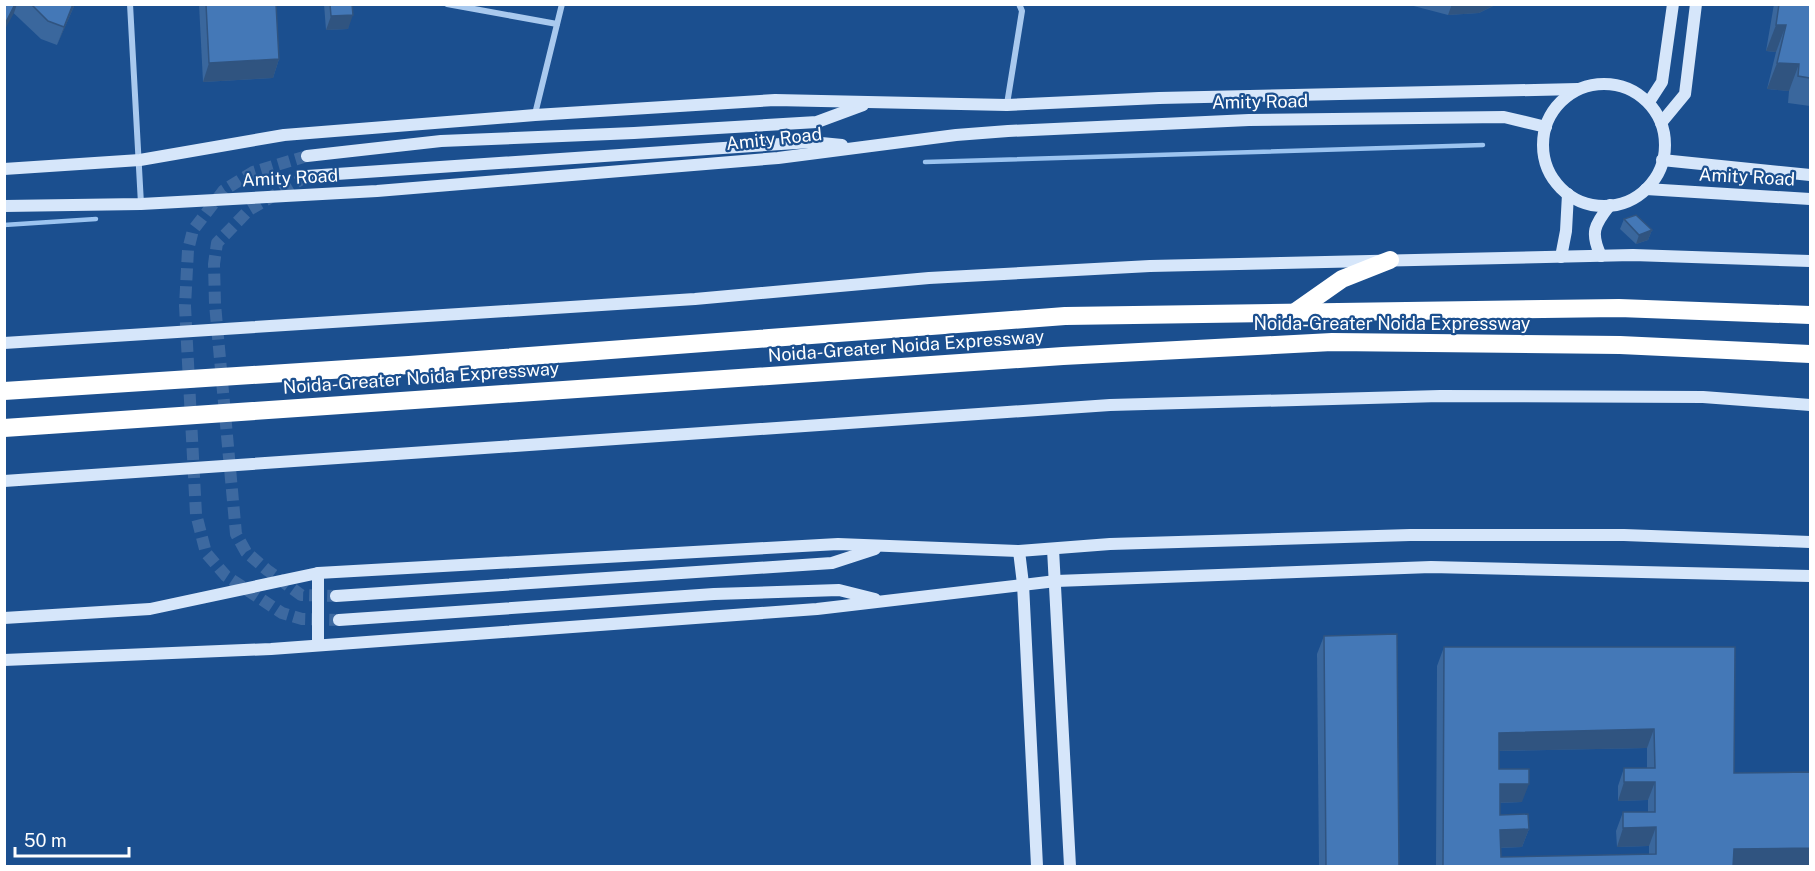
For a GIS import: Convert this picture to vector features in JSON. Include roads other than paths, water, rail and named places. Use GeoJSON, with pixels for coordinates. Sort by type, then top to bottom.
{"type":"FeatureCollection","features":[{"type":"Feature","properties":{"kind":"highway"},"geometry":{"type":"LineString","coordinates":[[1295,312],[1342,279],[1390,260]]}},
{"type":"Feature","properties":{"kind":"highway","name":"Noida-Greater Noida Expressway"},"geometry":{"type":"LineString","coordinates":[[4,391],[421,364],[1065,316],[1619,308],[1810,315]]}},
{"type":"Feature","properties":{"kind":"highway","name":"Noida-Greater Noida Expressway"},"geometry":{"type":"LineString","coordinates":[[4,428],[1063,356],[1332,342],[1620,345],[1810,354]]}},
{"type":"Feature","properties":{"kind":"street"},"geometry":{"type":"LineString","coordinates":[[130,4],[141,204]]}},
{"type":"Feature","properties":{"kind":"street"},"geometry":{"type":"LineString","coordinates":[[447,4],[557,24]]}},
{"type":"Feature","properties":{"kind":"street"},"geometry":{"type":"LineString","coordinates":[[535,115],[562,4]]}},
{"type":"Feature","properties":{"kind":"street"},"geometry":{"type":"LineString","coordinates":[[1007,105],[1022,11],[1019,4]]}},
{"type":"Feature","properties":{"kind":"street"},"geometry":{"type":"LineString","coordinates":[[1649,102],[1662,82],[1672,4]]}},
{"type":"Feature","properties":{"kind":"street"},"geometry":{"type":"LineString","coordinates":[[1661,123],[1684,94],[1696,4]]}},
{"type":"Feature","properties":{"kind":"street"},"geometry":{"type":"LineString","coordinates":[[1606,83],[1629,88],[1649,102],[1661,123],[1664,138],[1660,170],[1646,189],[1626,202],[1602,207],[1579,201],[1559,188],[1546,167],[1542,144],[1547,120],[1561,100],[1578,89],[1606,83]]}},
{"type":"Feature","properties":{"kind":"street","name":"Amity Road"},"geometry":{"type":"LineString","coordinates":[[4,169],[140,160],[284,135],[535,115],[775,100],[1007,105],[1159,98],[1578,89]]}},
{"type":"Feature","properties":{"kind":"street"},"geometry":{"type":"LineString","coordinates":[[307,156],[441,141],[634,134],[817,122],[871,102]]}},
{"type":"Feature","properties":{"kind":"street","name":"Amity Road"},"geometry":{"type":"LineString","coordinates":[[4,206],[141,204],[377,191],[778,158],[956,135],[1008,131],[1249,120],[1504,117],[1546,128]]}},
{"type":"Feature","properties":{"kind":"street"},"geometry":{"type":"LineString","coordinates":[[307,176],[811,141],[858,148]]}},
{"type":"Feature","properties":{"kind":"street","name":"Amity Road"},"geometry":{"type":"LineString","coordinates":[[1662,160],[1810,175]]}},
{"type":"Feature","properties":{"kind":"street","name":"Amity Road"},"geometry":{"type":"LineString","coordinates":[[1646,189],[1810,199]]}},
{"type":"Feature","properties":{"kind":"street"},"geometry":{"type":"LineString","coordinates":[[1561,257],[1566,231],[1568,194]]}},
{"type":"Feature","properties":{"kind":"street"},"geometry":{"type":"LineString","coordinates":[[1601,256],[1593,240],[1598,220],[1610,205]]}},
{"type":"Feature","properties":{"kind":"street"},"geometry":{"type":"LineString","coordinates":[[4,343],[695,299],[929,278],[1150,266],[1601,256],[1810,261]]}},
{"type":"Feature","properties":{"kind":"street"},"geometry":{"type":"LineString","coordinates":[[4,481],[1110,405],[1440,396],[1703,397],[1810,405]]}},
{"type":"Feature","properties":{"kind":"street"},"geometry":{"type":"LineString","coordinates":[[4,618],[150,609],[318,573],[838,544],[1019,551],[1110,544],[1410,535],[1624,535],[1810,542]]}},
{"type":"Feature","properties":{"kind":"street"},"geometry":{"type":"LineString","coordinates":[[336,596],[832,563],[883,546]]}},
{"type":"Feature","properties":{"kind":"street"},"geometry":{"type":"LineString","coordinates":[[1053,549],[1070,867]]}},
{"type":"Feature","properties":{"kind":"street"},"geometry":{"type":"LineString","coordinates":[[1019,551],[1023,584],[1037,867]]}},
{"type":"Feature","properties":{"kind":"street"},"geometry":{"type":"LineString","coordinates":[[4,660],[271,649],[817,609],[1056,581],[1431,567],[1810,576]]}},
{"type":"Feature","properties":{"kind":"street"},"geometry":{"type":"LineString","coordinates":[[318,573],[318,645]]}},
{"type":"Feature","properties":{"kind":"street"},"geometry":{"type":"LineString","coordinates":[[339,620],[714,594],[839,590],[885,601]]}},
{"type":"Feature","properties":{"kind":"waterway"},"geometry":{"type":"LineString","coordinates":[[925,162],[1483,145]]}},
{"type":"Feature","properties":{"kind":"waterway"},"geometry":{"type":"LineString","coordinates":[[4,225],[96,219]]}},
{"type":"Feature","properties":{"kind":"tunnel"},"geometry":{"type":"LineString","coordinates":[[307,156],[253,172],[224,190],[193,230],[188,250],[185,306],[196,514],[206,553],[226,576],[282,613],[302,619],[339,620]]}},
{"type":"Feature","properties":{"kind":"tunnel"},"geometry":{"type":"LineString","coordinates":[[307,176],[249,210],[217,243],[214,264],[215,304],[236,534],[246,552],[301,595],[336,596]]}}]}
